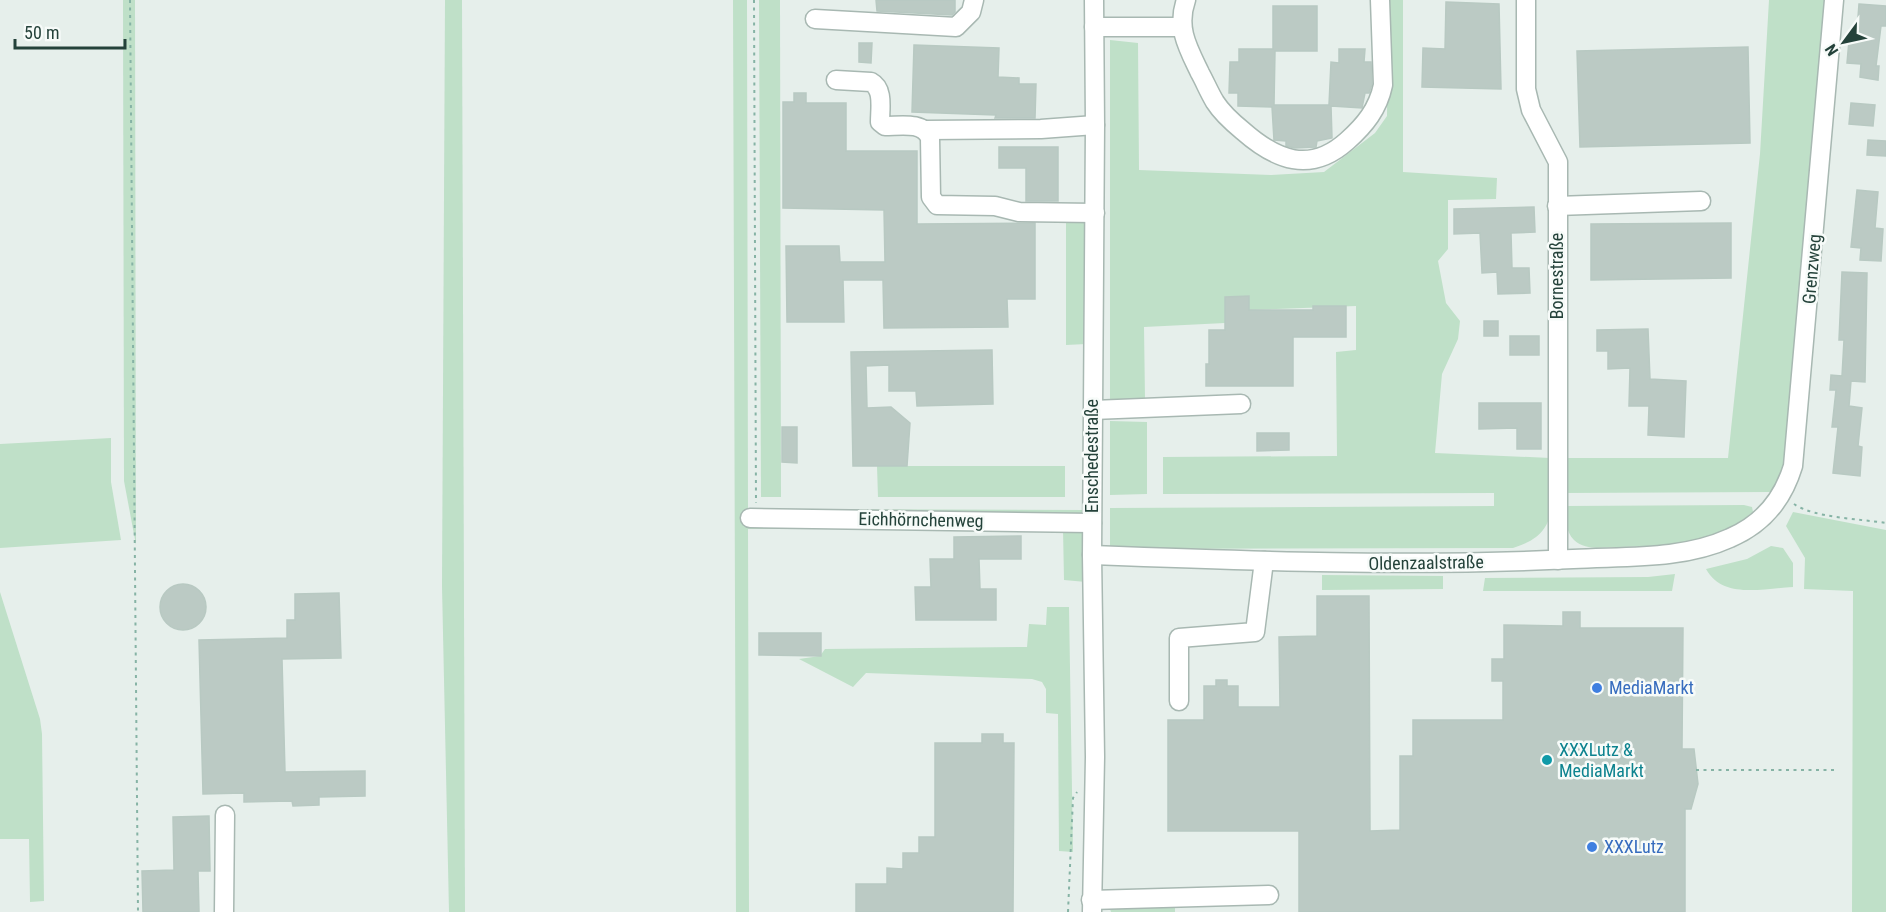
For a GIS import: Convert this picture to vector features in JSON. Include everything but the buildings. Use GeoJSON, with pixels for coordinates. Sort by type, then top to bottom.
{"type":"FeatureCollection","features":[{"type":"Feature","properties":{"kind":"street"},"geometry":{"type":"LineString","coordinates":[[815,19],[956,27],[971,12],[974,0]]}},
{"type":"Feature","properties":{"kind":"street","name":"Enschedestraße"},"geometry":{"type":"LineString","coordinates":[[1088,908],[1093,866],[1095,757],[1092,555],[1094,0]]}},
{"type":"Feature","properties":{"kind":"street"},"geometry":{"type":"LineString","coordinates":[[1186,0],[1181,27],[1185,42],[1215,103],[1228,119],[1269,153],[1283,159],[1323,158],[1339,149],[1363,127],[1380,98],[1383,85],[1380,0]]}},
{"type":"Feature","properties":{"kind":"street","name":"Bornestraße"},"geometry":{"type":"LineString","coordinates":[[1526,0],[1526,89],[1531,110],[1552,145],[1558,162],[1558,560]]}},
{"type":"Feature","properties":{"kind":"street","name":"Grenzweg"},"geometry":{"type":"LineString","coordinates":[[1754,524],[1782,495],[1793,466],[1834,0]]}},
{"type":"Feature","properties":{"kind":"street"},"geometry":{"type":"LineString","coordinates":[[1094,27],[1181,27]]}},
{"type":"Feature","properties":{"kind":"street"},"geometry":{"type":"LineString","coordinates":[[836,80],[876,84],[880,91],[880,122],[885,126],[921,127],[926,130],[1041,129],[1095,125]]}},
{"type":"Feature","properties":{"kind":"street"},"geometry":{"type":"LineString","coordinates":[[926,130],[930,138],[931,197],[937,205],[1004,206],[1019,212],[1095,213]]}},
{"type":"Feature","properties":{"kind":"street"},"geometry":{"type":"LineString","coordinates":[[1557,206],[1701,201]]}},
{"type":"Feature","properties":{"kind":"street"},"geometry":{"type":"LineString","coordinates":[[1093,410],[1241,404]]}},
{"type":"Feature","properties":{"kind":"street","name":"Eichhörnchenweg"},"geometry":{"type":"LineString","coordinates":[[753,518],[1092,523]]}},
{"type":"Feature","properties":{"kind":"street","name":"Oldenzaalstraße"},"geometry":{"type":"LineString","coordinates":[[1092,555],[1352,564],[1558,560],[1646,555],[1698,549],[1731,538],[1754,524]]}},
{"type":"Feature","properties":{"kind":"street"},"geometry":{"type":"LineString","coordinates":[[1179,701],[1179,638],[1255,632],[1264,561]]}},
{"type":"Feature","properties":{"kind":"street"},"geometry":{"type":"LineString","coordinates":[[224,912],[225,815]]}},
{"type":"Feature","properties":{"kind":"street"},"geometry":{"type":"LineString","coordinates":[[1088,908],[1269,895]]}},
{"type":"Feature","properties":{"kind":"path"},"geometry":{"type":"LineString","coordinates":[[130,0],[138,912]]}},
{"type":"Feature","properties":{"kind":"path"},"geometry":{"type":"LineString","coordinates":[[753,518],[754,0]]}},
{"type":"Feature","properties":{"kind":"path"},"geometry":{"type":"LineString","coordinates":[[1782,495],[1801,509],[1886,523]]}},
{"type":"Feature","properties":{"kind":"path"},"geometry":{"type":"LineString","coordinates":[[1696,770],[1834,770]]}},
{"type":"Feature","properties":{"kind":"path"},"geometry":{"type":"LineString","coordinates":[[1068,912],[1074,798],[1079,788]]}},
{"type":"Feature","properties":{"kind":"green space"},"geometry":{"type":"Polygon","coordinates":[[[123,0],[135,0],[136,545],[124,481],[123,0]]]}},
{"type":"Feature","properties":{"kind":"green space"},"geometry":{"type":"Polygon","coordinates":[[[445,0],[462,0],[465,912],[449,912],[442,586],[445,0]]]}},
{"type":"Feature","properties":{"kind":"green space"},"geometry":{"type":"Polygon","coordinates":[[[733,0],[747,0],[748,509],[1086,510],[1086,582],[1064,580],[1063,529],[748,529],[749,912],[736,912],[733,0]]]}},
{"type":"Feature","properties":{"kind":"green space"},"geometry":{"type":"Polygon","coordinates":[[[759,0],[780,0],[781,497],[761,497],[759,0]]]}},
{"type":"Feature","properties":{"kind":"green space"},"geometry":{"type":"Polygon","coordinates":[[[1388,0],[1403,0],[1403,172],[1497,178],[1496,199],[1448,200],[1448,249],[1438,261],[1446,303],[1460,321],[1458,339],[1442,374],[1435,453],[1550,458],[1551,501],[1547,524],[1540,534],[1529,542],[1513,548],[1114,549],[1110,546],[1110,508],[1494,506],[1494,493],[1163,494],[1163,457],[1337,456],[1336,352],[1356,350],[1356,306],[1249,310],[1249,296],[1225,297],[1225,323],[1144,327],[1145,399],[1110,403],[1110,40],[1138,43],[1139,170],[1271,175],[1324,172],[1375,133],[1387,116],[1388,0]]]}},
{"type":"Feature","properties":{"kind":"green space"},"geometry":{"type":"Polygon","coordinates":[[[1769,0],[1828,0],[1790,460],[1776,490],[1771,492],[1565,493],[1565,458],[1728,458],[1760,154],[1769,0]]]}},
{"type":"Feature","properties":{"kind":"green space"},"geometry":{"type":"Polygon","coordinates":[[[1066,218],[1085,218],[1086,344],[1066,345],[1066,218]]]}},
{"type":"Feature","properties":{"kind":"green space"},"geometry":{"type":"Polygon","coordinates":[[[1110,421],[1147,422],[1147,494],[1110,495],[1110,421]]]}},
{"type":"Feature","properties":{"kind":"green space"},"geometry":{"type":"Polygon","coordinates":[[[111,438],[111,482],[121,540],[0,548],[0,444],[111,438]]]}},
{"type":"Feature","properties":{"kind":"green space"},"geometry":{"type":"Polygon","coordinates":[[[877,466],[1065,466],[1065,497],[878,497],[877,466]]]}},
{"type":"Feature","properties":{"kind":"green space"},"geometry":{"type":"Polygon","coordinates":[[[1744,505],[1752,507],[1753,512],[1722,532],[1706,538],[1655,546],[1601,548],[1584,546],[1574,540],[1567,528],[1565,506],[1744,505]]]}},
{"type":"Feature","properties":{"kind":"green space"},"geometry":{"type":"Polygon","coordinates":[[[1793,512],[1886,530],[1886,912],[1852,912],[1853,591],[1804,589],[1805,558],[1786,526],[1793,512]]]}},
{"type":"Feature","properties":{"kind":"green space"},"geometry":{"type":"Polygon","coordinates":[[[1771,546],[1783,548],[1793,563],[1793,587],[1733,589],[1713,579],[1706,569],[1747,559],[1771,546]]]}},
{"type":"Feature","properties":{"kind":"green space"},"geometry":{"type":"Polygon","coordinates":[[[1675,574],[1672,591],[1483,591],[1485,578],[1648,577],[1675,574]]]}},
{"type":"Feature","properties":{"kind":"green space"},"geometry":{"type":"Polygon","coordinates":[[[1322,575],[1443,576],[1443,589],[1322,590],[1322,575]]]}},
{"type":"Feature","properties":{"kind":"green space"},"geometry":{"type":"Polygon","coordinates":[[[0,592],[40,719],[44,901],[30,902],[29,839],[0,839],[0,592]]]}},
{"type":"Feature","properties":{"kind":"green space"},"geometry":{"type":"Polygon","coordinates":[[[1047,607],[1069,607],[1073,852],[1059,851],[1058,714],[1046,713],[1046,689],[1042,682],[1032,679],[866,673],[853,687],[799,659],[820,656],[825,649],[1027,647],[1029,624],[1046,625],[1047,607]]]}},
{"type":"Feature","properties":{"kind":"green space"},"geometry":{"type":"Polygon","coordinates":[[[1175,906],[1175,912],[1111,912],[1110,909],[1175,906]]]}},
{"type":"Feature","properties":{"kind":"place","name":"MediaMarkt"},"geometry":{"type":"Point","coordinates":[1597,688]}},
{"type":"Feature","properties":{"kind":"place","name":"XXXLutz & MediaMarkt"},"geometry":{"type":"Point","coordinates":[1547,760]}},
{"type":"Feature","properties":{"kind":"place","name":"XXXLutz"},"geometry":{"type":"Point","coordinates":[1592,847]}}]}
